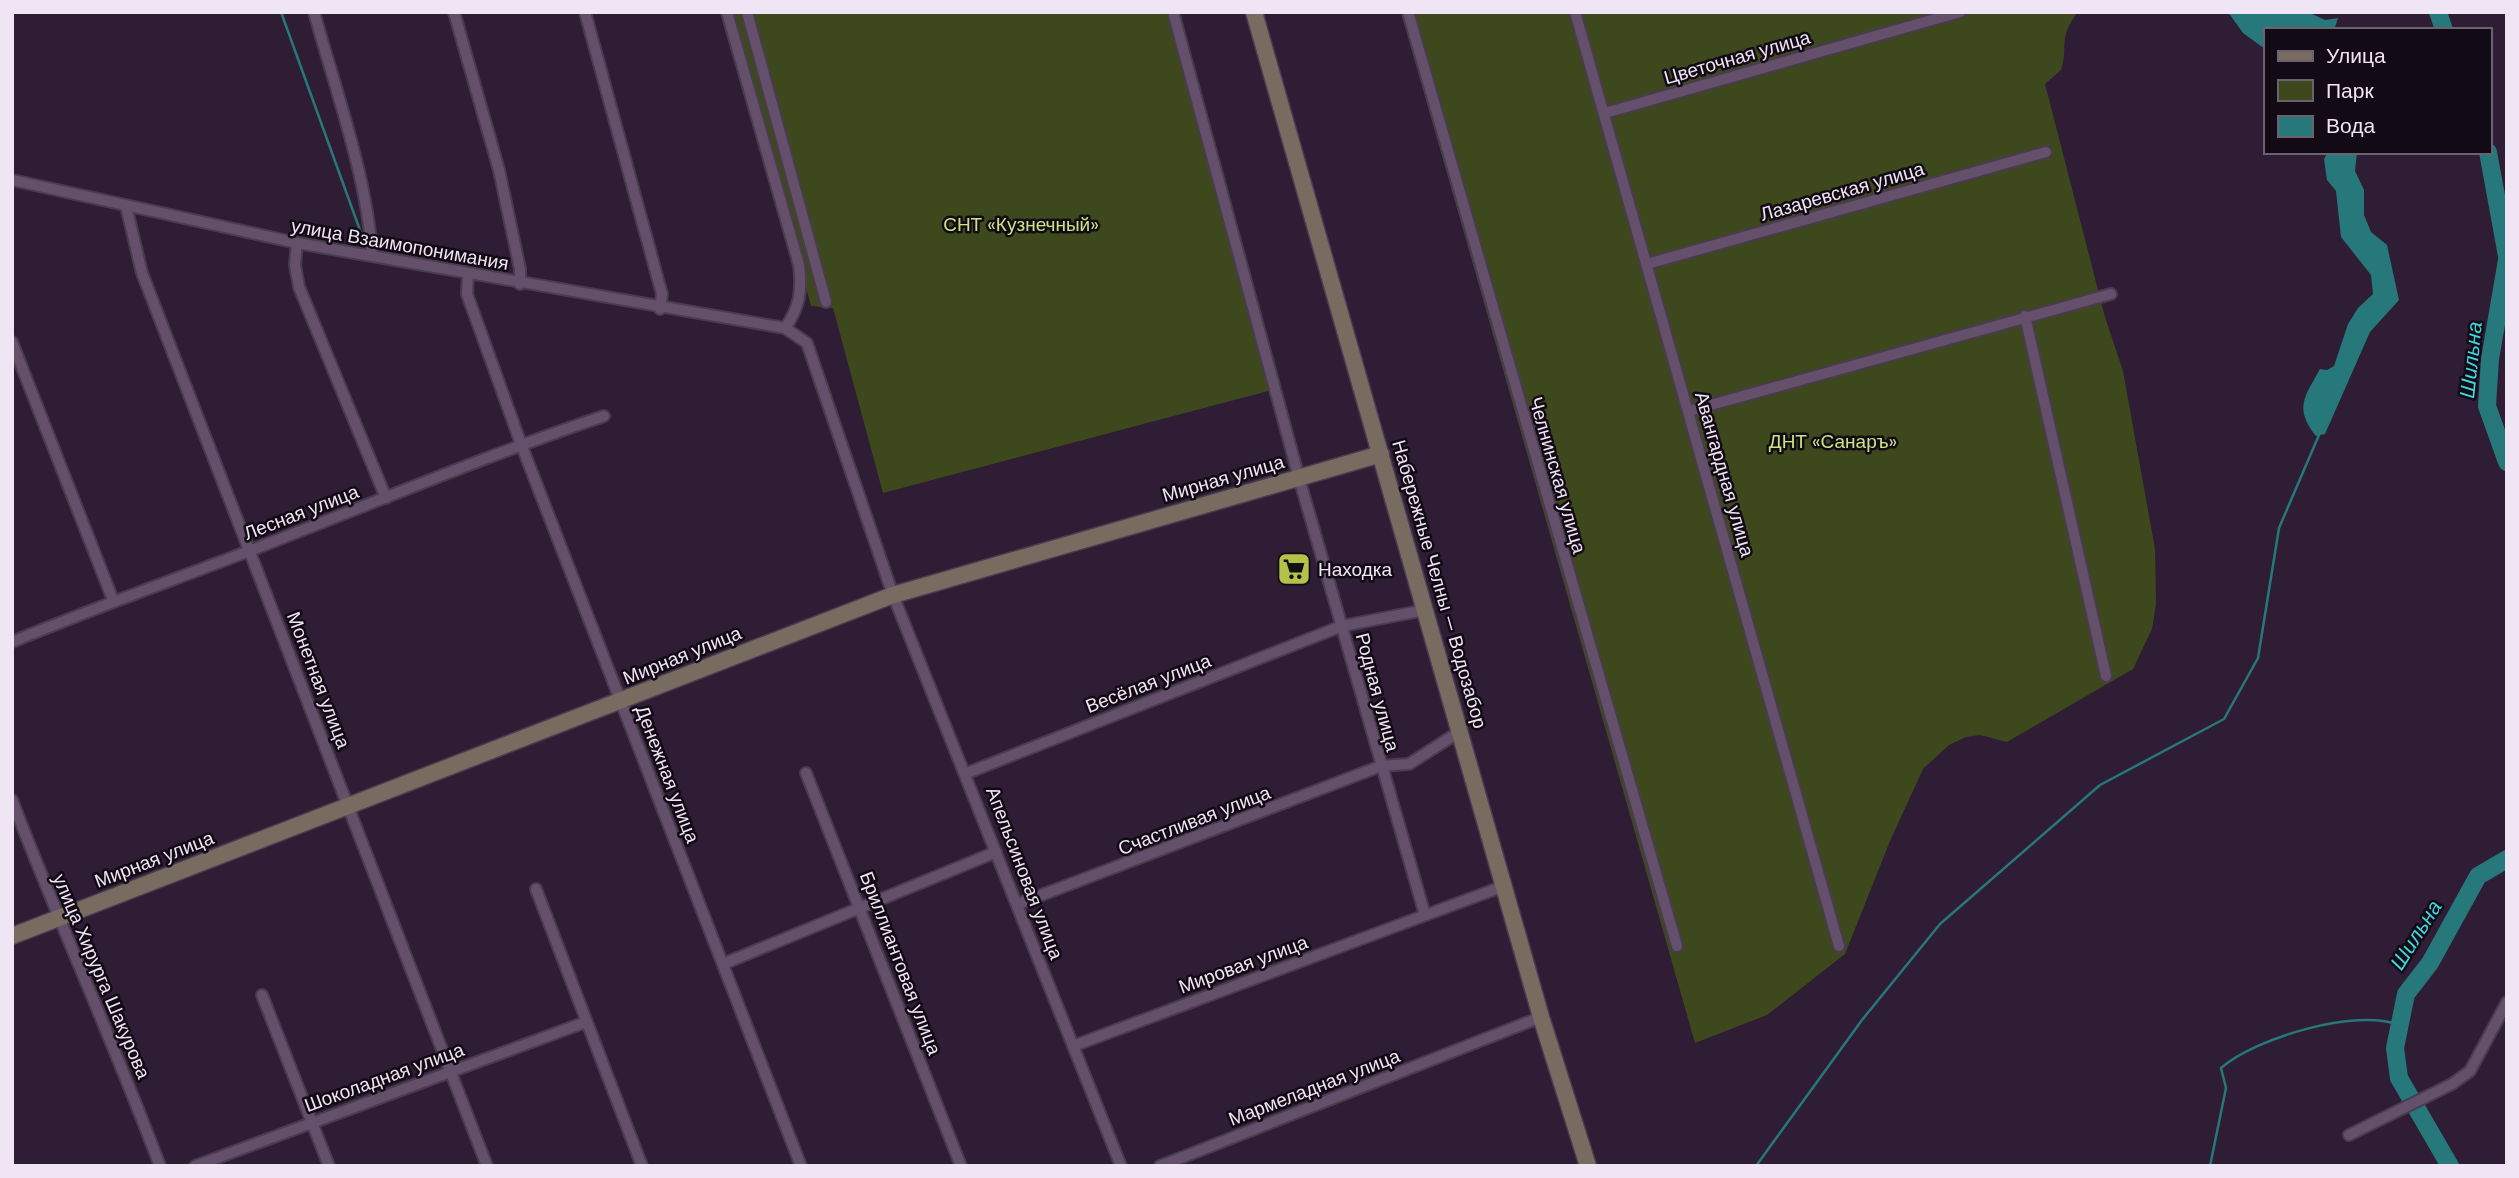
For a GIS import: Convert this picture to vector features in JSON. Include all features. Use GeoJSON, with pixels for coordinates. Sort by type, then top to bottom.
{"type":"FeatureCollection","features":[{"type":"Feature","properties":{"kind":"street"},"geometry":{"type":"LineString","coordinates":[[314,12],[365,202],[372,254]]}},
{"type":"Feature","properties":{"kind":"street"},"geometry":{"type":"LineString","coordinates":[[454,12],[499,170],[520,269],[520,284]]}},
{"type":"Feature","properties":{"kind":"street"},"geometry":{"type":"LineString","coordinates":[[585,12],[662,294],[660,309]]}},
{"type":"Feature","properties":{"kind":"street"},"geometry":{"type":"LineString","coordinates":[[727,12],[799,265],[800,294],[797,311],[785,328]]}},
{"type":"Feature","properties":{"kind":"street"},"geometry":{"type":"LineString","coordinates":[[747,12],[826,302]]}},
{"type":"Feature","properties":{"kind":"street","name":"Родная улица"},"geometry":{"type":"LineString","coordinates":[[1172,12],[1300,478],[1425,915]]}},
{"type":"Feature","properties":{"kind":"street","name":"Набережные Челны — Водозабор"},"geometry":{"type":"LineString","coordinates":[[1254,12],[1584,1165]]}},
{"type":"Feature","properties":{"kind":"street","name":"Челнинская улица"},"geometry":{"type":"LineString","coordinates":[[1408,12],[1677,946]]}},
{"type":"Feature","properties":{"kind":"street","name":"Авангардная улица"},"geometry":{"type":"LineString","coordinates":[[1575,12],[1839,946]]}},
{"type":"Feature","properties":{"kind":"street","name":"Цветочная улица"},"geometry":{"type":"LineString","coordinates":[[1605,113],[1960,12]]}},
{"type":"Feature","properties":{"kind":"street","name":"Лазаревская улица"},"geometry":{"type":"LineString","coordinates":[[1647,264],[2046,152]]}},
{"type":"Feature","properties":{"kind":"street","name":"улица Взаимопонимания"},"geometry":{"type":"LineString","coordinates":[[12,180],[297,243],[372,254],[660,309],[785,328]]}},
{"type":"Feature","properties":{"kind":"street","name":"Монетная улица"},"geometry":{"type":"LineString","coordinates":[[126,206],[142,273],[487,1166]]}},
{"type":"Feature","properties":{"kind":"street"},"geometry":{"type":"LineString","coordinates":[[297,243],[295,265],[299,287],[386,498]]}},
{"type":"Feature","properties":{"kind":"street","name":"Денежная улица"},"geometry":{"type":"LineString","coordinates":[[468,274],[467,294],[521,444],[801,1166]]}},
{"type":"Feature","properties":{"kind":"street"},"geometry":{"type":"LineString","coordinates":[[1689,411],[2111,294]]}},
{"type":"Feature","properties":{"kind":"street"},"geometry":{"type":"LineString","coordinates":[[2025,316],[2106,676]]}},
{"type":"Feature","properties":{"kind":"street","name":"Апельсиновая улица"},"geometry":{"type":"LineString","coordinates":[[785,328],[807,343],[893,595],[967,772],[996,852],[1121,1166]]}},
{"type":"Feature","properties":{"kind":"street"},"geometry":{"type":"LineString","coordinates":[[12,342],[113,600]]}},
{"type":"Feature","properties":{"kind":"street","name":"Лесная улица"},"geometry":{"type":"LineString","coordinates":[[12,642],[113,600],[249,551],[521,444],[604,416]]}},
{"type":"Feature","properties":{"kind":"street","name":"Мирная улица"},"geometry":{"type":"LineString","coordinates":[[12,936],[893,595],[1381,454]]}},
{"type":"Feature","properties":{"kind":"street","name":"Весёлая улица"},"geometry":{"type":"LineString","coordinates":[[967,772],[1342,626],[1426,610]]}},
{"type":"Feature","properties":{"kind":"street","name":"Счастливая улица"},"geometry":{"type":"LineString","coordinates":[[1018,904],[1381,766],[1409,764],[1459,732]]}},
{"type":"Feature","properties":{"kind":"street","name":"Бриллиантовая улица"},"geometry":{"type":"LineString","coordinates":[[806,773],[961,1166]]}},
{"type":"Feature","properties":{"kind":"street","name":"улица Хирурга Шакурова"},"geometry":{"type":"LineString","coordinates":[[12,800],[57,919],[124,1070],[160,1166]]}},
{"type":"Feature","properties":{"kind":"street"},"geometry":{"type":"LineString","coordinates":[[723,964],[996,852]]}},
{"type":"Feature","properties":{"kind":"street","name":"Мировая улица"},"geometry":{"type":"LineString","coordinates":[[1073,1046],[1504,886]]}},
{"type":"Feature","properties":{"kind":"street"},"geometry":{"type":"LineString","coordinates":[[536,889],[642,1166]]}},
{"type":"Feature","properties":{"kind":"street"},"geometry":{"type":"LineString","coordinates":[[262,995],[329,1166]]}},
{"type":"Feature","properties":{"kind":"street"},"geometry":{"type":"LineString","coordinates":[[2349,1135],[2437,1091],[2470,1070],[2507,1002]]}},
{"type":"Feature","properties":{"kind":"street","name":"Мармеладная улица"},"geometry":{"type":"LineString","coordinates":[[1160,1166],[1541,1017]]}},
{"type":"Feature","properties":{"kind":"street","name":"Шоколадная улица"},"geometry":{"type":"LineString","coordinates":[[195,1166],[586,1022]]}},
{"type":"Feature","properties":{"kind":"green space","name":"СНТ «Кузнечный»"},"geometry":{"type":"Polygon","coordinates":[[[733,12],[1176,12],[1280,388],[883,493],[833,308],[811,306],[733,12]]]}},
{"type":"Feature","properties":{"kind":"green space","name":"ДНТ «Санаръ»"},"geometry":{"type":"Polygon","coordinates":[[[1401,12],[2078,12],[2068,29],[2061,70],[2045,84],[2105,317],[2123,371],[2155,549],[2156,604],[2152,629],[2133,669],[2007,742],[1980,735],[1966,737],[1949,745],[1923,769],[1890,841],[1845,954],[1767,1015],[1695,1043],[1401,12]]]}},
{"type":"Feature","properties":{"kind":"water"},"geometry":{"type":"Polygon","coordinates":[[[2228,12],[2308,12],[2325,20],[2338,18],[2335,28],[2264,28],[2264,48],[2243,33],[2228,12]]]}},
{"type":"Feature","properties":{"kind":"water"},"geometry":{"type":"Polygon","coordinates":[[[2327,154],[2357,154],[2355,171],[2364,190],[2364,215],[2371,232],[2387,245],[2399,300],[2370,332],[2325,434],[2316,436],[2303,410],[2306,396],[2320,369],[2327,370],[2334,366],[2348,324],[2358,308],[2373,294],[2371,275],[2341,237],[2336,191],[2327,180],[2324,159],[2327,154]]]}},
{"type":"Feature","properties":{"kind":"waterway"},"geometry":{"type":"LineString","coordinates":[[281,12],[361,233]]}},
{"type":"Feature","properties":{"kind":"waterway","name":"Шильна"},"geometry":{"type":"LineString","coordinates":[[2438,12],[2443,28]]}},
{"type":"Feature","properties":{"kind":"waterway","name":"Шильна"},"geometry":{"type":"LineString","coordinates":[[2488,154],[2507,256]]}},
{"type":"Feature","properties":{"kind":"waterway","name":"Шильна"},"geometry":{"type":"LineString","coordinates":[[2507,260],[2490,359],[2487,406],[2507,462]]}},
{"type":"Feature","properties":{"kind":"waterway"},"geometry":{"type":"LineString","coordinates":[[1756,1166],[1862,1020],[1940,924],[2100,785],[2224,719],[2258,658],[2279,528],[2319,435]]}},
{"type":"Feature","properties":{"kind":"waterway","name":"Шильна"},"geometry":{"type":"LineString","coordinates":[[2450,1166],[2399,1078],[2395,1048],[2406,994],[2430,963],[2478,876],[2507,859]]}},
{"type":"Feature","properties":{"kind":"waterway"},"geometry":{"type":"LineString","coordinates":[[2210,1166],[2226,1088],[2221,1068],[2257,1046],[2307,1029],[2358,1020],[2399,1025]]}},
{"type":"Feature","properties":{"kind":"place","name":"Находка"},"geometry":{"type":"Point","coordinates":[1294,569]}}]}
